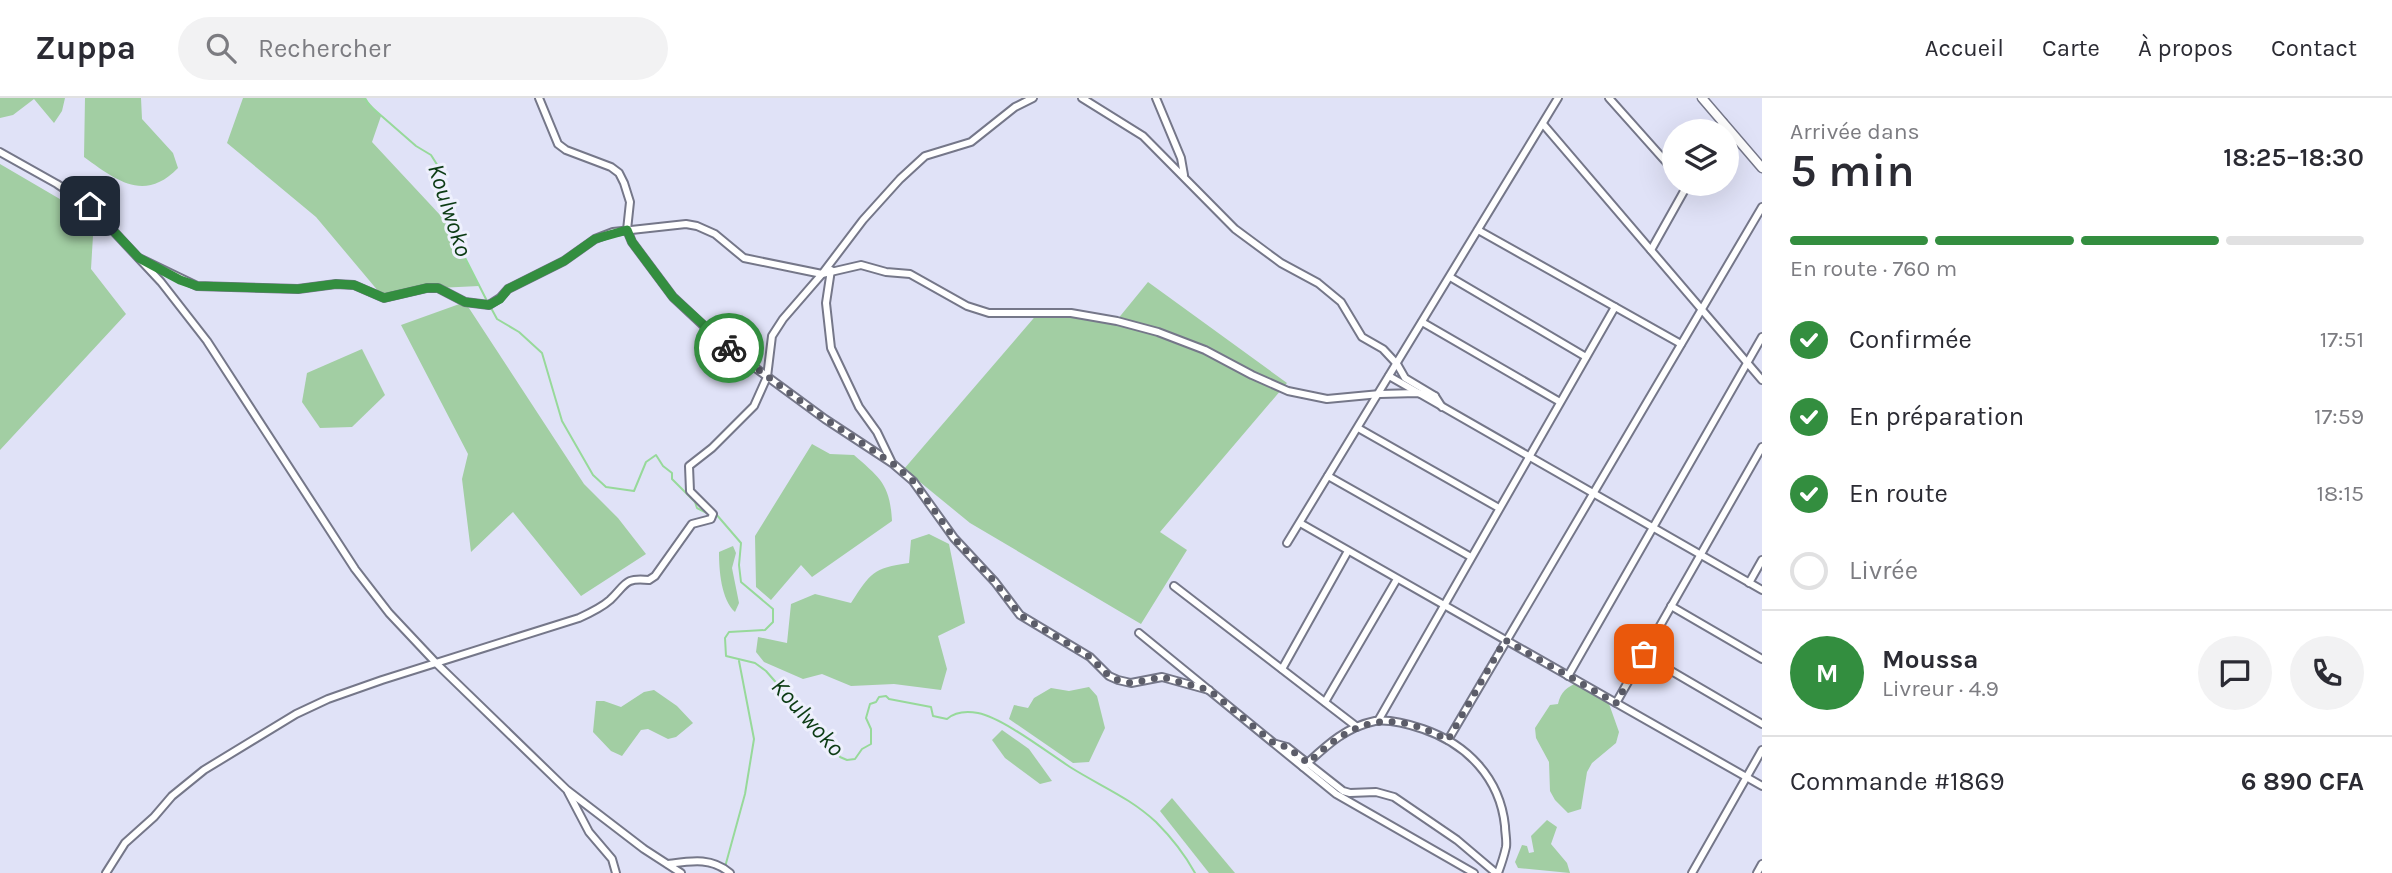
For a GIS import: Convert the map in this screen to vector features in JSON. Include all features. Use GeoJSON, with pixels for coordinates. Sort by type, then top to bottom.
{"type":"FeatureCollection","features":[{"type":"Feature","properties":{"kind":"main road"},"geometry":{"type":"LineString","coordinates":[[1702,98],[1720,119]]}},
{"type":"Feature","properties":{"kind":"main road"},"geometry":{"type":"LineString","coordinates":[[1739,141],[1762,168]]}},
{"type":"Feature","properties":{"kind":"street"},"geometry":{"type":"LineString","coordinates":[[538,98],[558,145],[611,167],[619,173],[630,202],[627,230],[632,242],[673,297],[719,340],[767,377],[892,463],[913,481],[954,538],[995,582],[1020,615],[1090,657],[1109,676],[1118,680],[1131,683],[1162,677],[1209,690]]}},
{"type":"Feature","properties":{"kind":"street"},"geometry":{"type":"LineString","coordinates":[[106,873],[125,843],[154,817],[172,796],[204,770],[296,715],[328,699],[579,618],[610,600],[624,583],[635,578],[649,580],[655,576],[692,524],[711,519],[713,514],[690,491],[689,466],[712,448],[754,406],[767,377],[772,336],[783,319],[826,273],[863,220],[915,163],[933,152],[971,142],[1015,107],[1033,98]]}},
{"type":"Feature","properties":{"kind":"street"},"geometry":{"type":"LineString","coordinates":[[1082,98],[1143,136],[1235,229],[1281,263],[1318,283],[1341,302],[1362,337],[1382,349],[1397,364],[1405,378],[1435,396],[1442,407]]}},
{"type":"Feature","properties":{"kind":"street"},"geometry":{"type":"LineString","coordinates":[[1156,98],[1181,158],[1184,177]]}},
{"type":"Feature","properties":{"kind":"street"},"geometry":{"type":"LineString","coordinates":[[1287,543],[1558,98]]}},
{"type":"Feature","properties":{"kind":"street"},"geometry":{"type":"LineString","coordinates":[[1609,98],[1662,157]]}},
{"type":"Feature","properties":{"kind":"street"},"geometry":{"type":"LineString","coordinates":[[1543,124],[1762,380]]}},
{"type":"Feature","properties":{"kind":"street"},"geometry":{"type":"LineString","coordinates":[[0,152],[90,206],[161,282],[207,341],[355,569],[390,613],[437,664],[567,790],[681,873]]}},
{"type":"Feature","properties":{"kind":"street"},"geometry":{"type":"LineString","coordinates":[[1651,250],[1680,196]]}},
{"type":"Feature","properties":{"kind":"street"},"geometry":{"type":"LineString","coordinates":[[1448,740],[1762,207]]}},
{"type":"Feature","properties":{"kind":"street"},"geometry":{"type":"LineString","coordinates":[[139,258],[197,286],[298,289],[336,284],[354,285],[384,298],[438,288],[465,302],[489,305],[500,299],[508,289],[564,261],[595,239],[627,230],[686,224],[715,234],[744,258],[826,273],[861,265],[886,272],[910,274],[967,306],[989,313],[1071,313],[1158,332],[1205,350],[1288,391],[1327,399],[1378,394],[1418,393],[1435,396]]}},
{"type":"Feature","properties":{"kind":"street"},"geometry":{"type":"LineString","coordinates":[[1478,230],[1681,344]]}},
{"type":"Feature","properties":{"kind":"street"},"geometry":{"type":"LineString","coordinates":[[826,273],[825,303],[831,348],[859,407],[877,432],[892,463]]}},
{"type":"Feature","properties":{"kind":"street"},"geometry":{"type":"LineString","coordinates":[[1450,277],[1586,357]]}},
{"type":"Feature","properties":{"kind":"street"},"geometry":{"type":"LineString","coordinates":[[1378,721],[1615,307]]}},
{"type":"Feature","properties":{"kind":"street"},"geometry":{"type":"LineString","coordinates":[[1422,322],[1560,402]]}},
{"type":"Feature","properties":{"kind":"street"},"geometry":{"type":"LineString","coordinates":[[1567,676],[1762,337]]}},
{"type":"Feature","properties":{"kind":"street"},"geometry":{"type":"LineString","coordinates":[[1389,376],[1762,590]]}},
{"type":"Feature","properties":{"kind":"street"},"geometry":{"type":"LineString","coordinates":[[1358,428],[1499,508]]}},
{"type":"Feature","properties":{"kind":"street"},"geometry":{"type":"LineString","coordinates":[[1616,703],[1762,447]]}},
{"type":"Feature","properties":{"kind":"street"},"geometry":{"type":"LineString","coordinates":[[1328,476],[1471,557]]}},
{"type":"Feature","properties":{"kind":"street"},"geometry":{"type":"LineString","coordinates":[[1300,523],[1762,786]]}},
{"type":"Feature","properties":{"kind":"street"},"geometry":{"type":"LineString","coordinates":[[1282,669],[1348,551]]}},
{"type":"Feature","properties":{"kind":"street"},"geometry":{"type":"LineString","coordinates":[[1749,583],[1762,560]]}},
{"type":"Feature","properties":{"kind":"street"},"geometry":{"type":"LineString","coordinates":[[1325,702],[1397,579]]}},
{"type":"Feature","properties":{"kind":"street"},"geometry":{"type":"LineString","coordinates":[[1174,586],[1357,727]]}},
{"type":"Feature","properties":{"kind":"street"},"geometry":{"type":"LineString","coordinates":[[1671,606],[1762,659]]}},
{"type":"Feature","properties":{"kind":"street"},"geometry":{"type":"LineString","coordinates":[[1139,633],[1275,744],[1343,791],[1376,792],[1394,797],[1457,840],[1497,873],[1507,845],[1503,811],[1495,787],[1482,768],[1448,740],[1407,724],[1378,721],[1357,727],[1327,745],[1306,765]]}},
{"type":"Feature","properties":{"kind":"street"},"geometry":{"type":"LineString","coordinates":[[1644,654],[1762,724]]}},
{"type":"Feature","properties":{"kind":"street"},"geometry":{"type":"LineString","coordinates":[[1692,873],[1762,750]]}},
{"type":"Feature","properties":{"kind":"street"},"geometry":{"type":"LineString","coordinates":[[1306,765],[1336,794],[1474,873]]}},
{"type":"Feature","properties":{"kind":"street"},"geometry":{"type":"LineString","coordinates":[[567,790],[589,832],[612,859],[616,873]]}},
{"type":"Feature","properties":{"kind":"street"},"geometry":{"type":"LineString","coordinates":[[668,864],[694,860],[713,863],[730,873]]}},
{"type":"Feature","properties":{"kind":"street"},"geometry":{"type":"LineString","coordinates":[[1757,873],[1762,864]]}},
{"type":"Feature","properties":{"kind":"green space"},"geometry":{"type":"Polygon","coordinates":[[[0,98],[65,98],[62,111],[54,123],[34,99],[13,115],[0,118],[0,98]]]}},
{"type":"Feature","properties":{"kind":"green space"},"geometry":{"type":"Polygon","coordinates":[[[85,98],[141,98],[142,119],[173,153],[178,168],[166,179],[142,186],[119,180],[84,157],[85,98]]]}},
{"type":"Feature","properties":{"kind":"green space"},"geometry":{"type":"Polygon","coordinates":[[[243,98],[365,98],[381,116],[372,142],[441,216],[479,286],[438,288],[384,298],[316,217],[227,143],[243,98]]]}},
{"type":"Feature","properties":{"kind":"green space"},"geometry":{"type":"Polygon","coordinates":[[[0,164],[94,219],[91,269],[126,314],[0,450],[0,164]]]}},
{"type":"Feature","properties":{"kind":"green space"},"geometry":{"type":"Polygon","coordinates":[[[1148,282],[1287,383],[1160,532],[1187,550],[1141,624],[970,523],[904,469],[1039,312],[1117,320],[1148,282]]]}},
{"type":"Feature","properties":{"kind":"green space"},"geometry":{"type":"Polygon","coordinates":[[[465,302],[584,484],[618,518],[646,554],[581,596],[513,512],[471,552],[462,479],[468,454],[401,325],[465,302]]]}},
{"type":"Feature","properties":{"kind":"green space"},"geometry":{"type":"Polygon","coordinates":[[[362,349],[385,395],[352,427],[320,428],[302,402],[307,373],[362,349]]]}},
{"type":"Feature","properties":{"kind":"green space"},"geometry":{"type":"Polygon","coordinates":[[[812,444],[830,454],[854,455],[871,470],[886,490],[892,521],[812,577],[801,565],[771,600],[756,587],[755,536],[812,444]]]}},
{"type":"Feature","properties":{"kind":"green space"},"geometry":{"type":"Polygon","coordinates":[[[929,534],[949,544],[965,623],[938,636],[947,669],[941,690],[894,684],[851,686],[822,674],[803,679],[764,662],[756,652],[758,637],[787,643],[791,604],[815,594],[851,603],[868,578],[887,567],[909,563],[911,540],[929,534]]]}},
{"type":"Feature","properties":{"kind":"green space"},"geometry":{"type":"Polygon","coordinates":[[[733,546],[736,553],[732,568],[739,603],[735,612],[724,592],[719,559],[719,552],[733,546]]]}},
{"type":"Feature","properties":{"kind":"green space"},"geometry":{"type":"Polygon","coordinates":[[[1579,682],[1608,701],[1619,732],[1616,743],[1592,763],[1587,772],[1581,809],[1568,813],[1550,791],[1549,762],[1536,738],[1535,728],[1550,705],[1558,704],[1565,690],[1579,682]]]}},
{"type":"Feature","properties":{"kind":"green space"},"geometry":{"type":"Polygon","coordinates":[[[1089,687],[1097,696],[1105,728],[1089,762],[1073,763],[1009,719],[1014,705],[1028,708],[1034,698],[1051,688],[1069,691],[1089,687]]]}},
{"type":"Feature","properties":{"kind":"green space"},"geometry":{"type":"Polygon","coordinates":[[[654,690],[677,706],[693,723],[676,737],[668,739],[648,729],[641,730],[622,756],[611,751],[593,732],[596,701],[621,707],[644,692],[654,690]]]}},
{"type":"Feature","properties":{"kind":"green space"},"geometry":{"type":"Polygon","coordinates":[[[1002,730],[1029,749],[1052,781],[1040,784],[1005,758],[992,740],[1002,730]]]}},
{"type":"Feature","properties":{"kind":"green space"},"geometry":{"type":"Polygon","coordinates":[[[1172,798],[1235,873],[1209,873],[1160,811],[1172,798]]]}},
{"type":"Feature","properties":{"kind":"green space"},"geometry":{"type":"Polygon","coordinates":[[[1547,820],[1557,827],[1551,844],[1567,863],[1570,873],[1518,868],[1515,862],[1522,845],[1527,846],[1529,853],[1534,852],[1531,836],[1547,820]]]}},
{"type":"Feature","properties":{"kind":"waterway","name":"Koulwoko"},"geometry":{"type":"LineString","coordinates":[[365,98],[369,105],[416,146],[431,155],[443,174],[450,210],[457,224],[452,232],[487,301]]}},
{"type":"Feature","properties":{"kind":"waterway","name":"Koulwoko"},"geometry":{"type":"LineString","coordinates":[[490,306],[497,319],[519,332],[542,353],[562,421],[593,475],[606,487],[634,491],[646,462],[656,455],[697,508],[707,513]]}},
{"type":"Feature","properties":{"kind":"waterway","name":"Koulwoko"},"geometry":{"type":"LineString","coordinates":[[716,514],[741,543],[741,582],[773,609],[773,622],[765,630],[729,632],[725,638],[726,656],[755,663],[766,671],[794,703],[826,731],[840,757],[855,759],[862,749],[871,744],[871,729],[866,718],[870,704],[876,702],[879,697],[886,696],[889,699],[931,707],[933,716],[947,719],[965,712],[988,716],[1012,728],[1146,813],[1172,840],[1195,873]]}},
{"type":"Feature","properties":{"kind":"waterway"},"geometry":{"type":"LineString","coordinates":[[725,867],[745,794],[754,739],[739,661]]}},
{"type":"Feature","properties":{"kind":"way so far"},"geometry":{"type":"LineString","coordinates":[[729,348],[825,419],[892,463],[913,481],[954,538],[995,582],[1020,615],[1090,657],[1109,676],[1118,680],[1131,683],[1162,677],[1209,690],[1275,744],[1287,747],[1308,763],[1327,745],[1352,728],[1378,721],[1407,724],[1448,740],[1505,640],[1616,703],[1644,654]]}},
{"type":"Feature","properties":{"kind":"route"},"geometry":{"type":"LineString","coordinates":[[90,206],[139,258],[197,286],[298,289],[336,284],[354,285],[384,298],[438,288],[465,302],[489,305],[500,299],[508,289],[564,261],[595,239],[612,232],[627,230],[632,242],[673,297],[729,348]]}}]}
